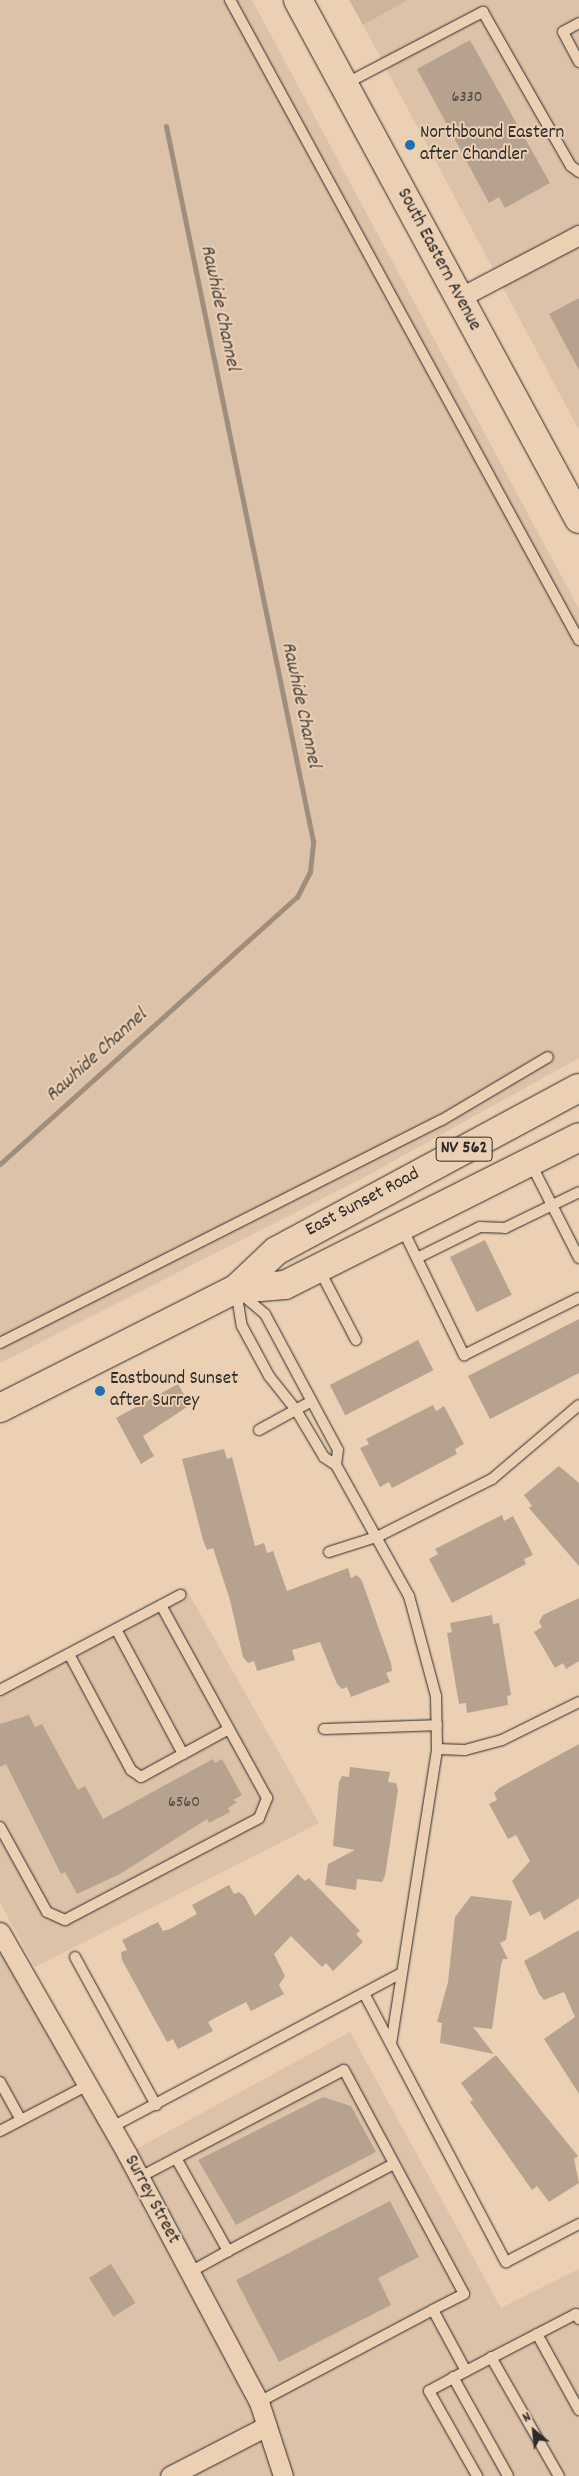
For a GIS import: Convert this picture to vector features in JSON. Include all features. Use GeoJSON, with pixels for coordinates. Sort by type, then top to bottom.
{"type":"FeatureCollection","features":[{"type":"Feature","properties":{"kind":"main road","name":"South Eastern Avenue"},"geometry":{"type":"LineString","coordinates":[[298,0],[579,520]]}},
{"type":"Feature","properties":{"kind":"main road","name":"East Sunset Road"},"geometry":{"type":"LineString","coordinates":[[0,1408],[236,1289],[276,1251],[579,1088]]}},
{"type":"Feature","properties":{"kind":"main road","name":"East Sunset Road"},"geometry":{"type":"LineString","coordinates":[[236,1289],[286,1285],[579,1137]]}},
{"type":"Feature","properties":{"kind":"street"},"geometry":{"type":"LineString","coordinates":[[459,298],[579,234]]}},
{"type":"Feature","properties":{"kind":"street","name":"Surrey Street"},"geometry":{"type":"LineString","coordinates":[[0,1932],[140,2177],[259,2402],[283,2476]]}},
{"type":"Feature","properties":{"kind":"street"},"geometry":{"type":"LineString","coordinates":[[170,2476],[267,2426]]}},
{"type":"Feature","properties":{"kind":"lane"},"geometry":{"type":"LineString","coordinates":[[230,0],[579,640]]}},
{"type":"Feature","properties":{"kind":"lane"},"geometry":{"type":"LineString","coordinates":[[344,85],[483,12],[571,166],[579,172]]}},
{"type":"Feature","properties":{"kind":"lane"},"geometry":{"type":"LineString","coordinates":[[579,23],[562,32],[579,62]]}},
{"type":"Feature","properties":{"kind":"lane"},"geometry":{"type":"LineString","coordinates":[[0,1343],[442,1120],[548,1057]]}},
{"type":"Feature","properties":{"kind":"lane"},"geometry":{"type":"LineString","coordinates":[[530,1161],[579,1258]]}},
{"type":"Feature","properties":{"kind":"lane"},"geometry":{"type":"LineString","coordinates":[[417,1258],[480,1227],[505,1228],[579,1192]]}},
{"type":"Feature","properties":{"kind":"lane"},"geometry":{"type":"LineString","coordinates":[[401,1226],[464,1355],[579,1298]]}},
{"type":"Feature","properties":{"kind":"lane"},"geometry":{"type":"LineString","coordinates":[[318,1268],[356,1340]]}},
{"type":"Feature","properties":{"kind":"lane"},"geometry":{"type":"LineString","coordinates":[[236,1289],[265,1314],[338,1450],[336,1465]]}},
{"type":"Feature","properties":{"kind":"lane"},"geometry":{"type":"LineString","coordinates":[[236,1289],[242,1326],[269,1376],[296,1410],[324,1457],[336,1465],[379,1536],[409,1596],[436,1696],[437,1749],[391,2044]]}},
{"type":"Feature","properties":{"kind":"lane"},"geometry":{"type":"LineString","coordinates":[[259,1430],[312,1401]]}},
{"type":"Feature","properties":{"kind":"lane"},"geometry":{"type":"LineString","coordinates":[[329,1552],[379,1536],[492,1478],[579,1405]]}},
{"type":"Feature","properties":{"kind":"lane"},"geometry":{"type":"LineString","coordinates":[[0,1690],[180,1595]]}},
{"type":"Feature","properties":{"kind":"lane"},"geometry":{"type":"LineString","coordinates":[[0,1827],[47,1912],[65,1920],[259,1818],[267,1798],[161,1605]]}},
{"type":"Feature","properties":{"kind":"lane"},"geometry":{"type":"LineString","coordinates":[[116,1629],[183,1754]]}},
{"type":"Feature","properties":{"kind":"lane"},"geometry":{"type":"LineString","coordinates":[[69,1654],[131,1770],[141,1777],[229,1729]]}},
{"type":"Feature","properties":{"kind":"lane"},"geometry":{"type":"LineString","coordinates":[[437,1749],[465,1750],[502,1740],[579,1702]]}},
{"type":"Feature","properties":{"kind":"lane"},"geometry":{"type":"LineString","coordinates":[[324,1728],[437,1725]]}},
{"type":"Feature","properties":{"kind":"lane"},"geometry":{"type":"LineString","coordinates":[[75,1957],[156,2104]]}},
{"type":"Feature","properties":{"kind":"lane"},"geometry":{"type":"LineString","coordinates":[[112,2127],[366,1997],[402,1974]]}},
{"type":"Feature","properties":{"kind":"lane"},"geometry":{"type":"LineString","coordinates":[[366,1997],[506,2262],[579,2224]]}},
{"type":"Feature","properties":{"kind":"lane"},"geometry":{"type":"LineString","coordinates":[[140,2177],[344,2070],[464,2294],[259,2402]]}},
{"type":"Feature","properties":{"kind":"lane"},"geometry":{"type":"LineString","coordinates":[[0,2082],[21,2120]]}},
{"type":"Feature","properties":{"kind":"lane"},"geometry":{"type":"LineString","coordinates":[[0,2131],[88,2085]]}},
{"type":"Feature","properties":{"kind":"lane"},"geometry":{"type":"LineString","coordinates":[[176,2158],[228,2250]]}},
{"type":"Feature","properties":{"kind":"lane"},"geometry":{"type":"LineString","coordinates":[[190,2272],[228,2250],[394,2164]]}},
{"type":"Feature","properties":{"kind":"lane"},"geometry":{"type":"LineString","coordinates":[[433,2310],[466,2371]]}},
{"type":"Feature","properties":{"kind":"lane"},"geometry":{"type":"LineString","coordinates":[[477,2476],[429,2391],[576,2314],[579,2319]]}},
{"type":"Feature","properties":{"kind":"lane"},"geometry":{"type":"LineString","coordinates":[[537,2334],[579,2410]]}},
{"type":"Feature","properties":{"kind":"lane"},"geometry":{"type":"LineString","coordinates":[[492,2357],[559,2476]]}},
{"type":"Feature","properties":{"kind":"lane"},"geometry":{"type":"LineString","coordinates":[[453,2377],[508,2476]]}},
{"type":"Feature","properties":{"kind":"shaded area"},"geometry":{"type":"Polygon","coordinates":[[[0,0],[252,0],[579,609],[579,1058],[363,1178],[0,1363],[0,0]]]}},
{"type":"Feature","properties":{"kind":"shaded area"},"geometry":{"type":"Polygon","coordinates":[[[349,0],[408,0],[363,25],[349,0]]]}},
{"type":"Feature","properties":{"kind":"shaded area"},"geometry":{"type":"Polygon","coordinates":[[[408,0],[579,0],[579,430],[363,25],[408,0]]]}},
{"type":"Feature","properties":{"kind":"shaded area"},"geometry":{"type":"Polygon","coordinates":[[[185,1587],[319,1823],[35,1967],[0,1903],[0,1684],[185,1587]]]}},
{"type":"Feature","properties":{"kind":"shaded area"},"geometry":{"type":"Polygon","coordinates":[[[0,1932],[127,2154],[350,2032],[501,2308],[579,2269],[579,2476],[0,2476],[0,1932]]]}},
{"type":"Feature","properties":{"kind":"building"},"geometry":{"type":"Polygon","coordinates":[[[470,40],[550,183],[505,208],[499,197],[489,203],[417,69],[470,40]]]}},
{"type":"Feature","properties":{"kind":"building"},"geometry":{"type":"Polygon","coordinates":[[[579,298],[579,370],[549,314],[579,298]]]}},
{"type":"Feature","properties":{"kind":"building"},"geometry":{"type":"Polygon","coordinates":[[[485,1240],[512,1295],[477,1312],[450,1257],[485,1240]]]}},
{"type":"Feature","properties":{"kind":"building"},"geometry":{"type":"Polygon","coordinates":[[[579,1319],[579,1373],[490,1419],[468,1376],[579,1319]]]}},
{"type":"Feature","properties":{"kind":"building"},"geometry":{"type":"Polygon","coordinates":[[[418,1340],[433,1370],[345,1415],[330,1385],[418,1340]]]}},
{"type":"Feature","properties":{"kind":"building"},"geometry":{"type":"Polygon","coordinates":[[[178,1384],[190,1405],[143,1436],[154,1456],[141,1464],[116,1418],[178,1384]]]}},
{"type":"Feature","properties":{"kind":"building"},"geometry":{"type":"Polygon","coordinates":[[[433,1405],[436,1411],[444,1406],[464,1444],[455,1449],[457,1454],[392,1488],[389,1482],[380,1487],[360,1448],[369,1444],[366,1439],[433,1405]]]}},
{"type":"Feature","properties":{"kind":"building"},"geometry":{"type":"Polygon","coordinates":[[[224,1449],[227,1459],[232,1457],[255,1546],[264,1543],[267,1553],[273,1551],[287,1591],[348,1568],[351,1578],[357,1575],[362,1581],[391,1663],[392,1671],[386,1673],[390,1682],[351,1697],[347,1687],[342,1689],[337,1684],[320,1642],[292,1650],[295,1660],[257,1671],[254,1661],[248,1663],[243,1657],[230,1600],[213,1548],[207,1550],[203,1540],[182,1459],[224,1449]]]}},
{"type":"Feature","properties":{"kind":"building"},"geometry":{"type":"Polygon","coordinates":[[[559,1466],[579,1483],[579,1566],[529,1508],[532,1506],[524,1495],[559,1466]]]}},
{"type":"Feature","properties":{"kind":"building"},"geometry":{"type":"Polygon","coordinates":[[[502,1515],[504,1521],[513,1516],[533,1555],[524,1559],[526,1564],[452,1603],[429,1559],[438,1554],[435,1549],[502,1515]]]}},
{"type":"Feature","properties":{"kind":"building"},"geometry":{"type":"Polygon","coordinates":[[[579,1598],[579,1661],[566,1669],[563,1663],[555,1668],[534,1632],[542,1627],[539,1622],[543,1615],[579,1598]]]}},
{"type":"Feature","properties":{"kind":"building"},"geometry":{"type":"Polygon","coordinates":[[[492,1615],[493,1624],[499,1623],[511,1695],[507,1696],[508,1705],[467,1713],[466,1703],[459,1704],[447,1633],[452,1632],[450,1623],[492,1615]]]}},
{"type":"Feature","properties":{"kind":"building"},"geometry":{"type":"Polygon","coordinates":[[[29,1715],[35,1727],[42,1724],[78,1790],[85,1786],[103,1819],[213,1759],[215,1763],[222,1759],[242,1795],[233,1800],[237,1802],[228,1808],[230,1812],[209,1823],[207,1819],[120,1874],[77,1894],[65,1872],[61,1874],[6,1764],[0,1767],[0,1724],[29,1715]]]}},
{"type":"Feature","properties":{"kind":"building"},"geometry":{"type":"Polygon","coordinates":[[[579,1744],[579,1898],[544,1920],[540,1911],[530,1916],[512,1881],[530,1861],[516,1835],[508,1839],[489,1804],[497,1800],[494,1793],[499,1788],[579,1744]]]}},
{"type":"Feature","properties":{"kind":"building"},"geometry":{"type":"Polygon","coordinates":[[[350,1767],[390,1772],[388,1782],[396,1783],[398,1790],[385,1876],[382,1882],[357,1879],[356,1890],[325,1885],[328,1864],[355,1850],[333,1846],[339,1782],[342,1776],[349,1777],[350,1767]]]}},
{"type":"Feature","properties":{"kind":"building"},"geometry":{"type":"Polygon","coordinates":[[[298,1874],[305,1881],[309,1878],[344,1914],[360,1931],[356,1934],[363,1942],[333,1971],[326,1963],[322,1967],[291,1936],[274,1954],[285,1976],[279,1985],[284,1994],[251,2011],[246,2002],[215,2018],[208,2022],[213,2031],[178,2049],[173,2039],[167,2042],[122,1960],[121,1952],[127,1950],[122,1940],[158,1922],[163,1931],[170,1929],[197,1914],[192,1905],[229,1885],[234,1894],[239,1892],[245,1897],[255,1916],[298,1874]]]}},
{"type":"Feature","properties":{"kind":"building"},"geometry":{"type":"Polygon","coordinates":[[[471,1896],[512,1901],[506,1940],[500,1943],[508,1959],[503,1959],[501,1965],[492,2029],[473,2027],[494,2054],[440,2043],[442,2023],[437,2022],[448,1982],[455,1917],[471,1896]]]}},
{"type":"Feature","properties":{"kind":"building"},"geometry":{"type":"Polygon","coordinates":[[[579,1930],[579,2094],[544,2039],[575,2017],[564,1992],[544,2000],[539,1994],[524,1961],[579,1930]]]}},
{"type":"Feature","properties":{"kind":"building"},"geometry":{"type":"Polygon","coordinates":[[[496,2055],[578,2156],[574,2159],[579,2183],[549,2202],[537,2186],[532,2190],[470,2102],[473,2100],[461,2083],[496,2055]]]}},
{"type":"Feature","properties":{"kind":"building"},"geometry":{"type":"Polygon","coordinates":[[[323,2097],[351,2106],[376,2152],[236,2225],[198,2160],[323,2097]]]}},
{"type":"Feature","properties":{"kind":"building"},"geometry":{"type":"Polygon","coordinates":[[[390,2201],[419,2257],[378,2278],[391,2305],[279,2362],[236,2280],[390,2201]]]}},
{"type":"Feature","properties":{"kind":"building"},"geometry":{"type":"Polygon","coordinates":[[[111,2264],[135,2303],[113,2317],[89,2278],[111,2264]]]}},
{"type":"Feature","properties":{"kind":"waterway","name":"Rawhide Channel"},"geometry":{"type":"LineString","coordinates":[[0,1164],[297,897],[310,872],[313,841],[166,126]]}},
{"type":"Feature","properties":{"kind":"place","name":"Northbound Eastern after Chandler"},"geometry":{"type":"Point","coordinates":[410,145]}},
{"type":"Feature","properties":{"kind":"place","name":"Eastbound Sunset after Surrey"},"geometry":{"type":"Point","coordinates":[100,1391]}}]}
